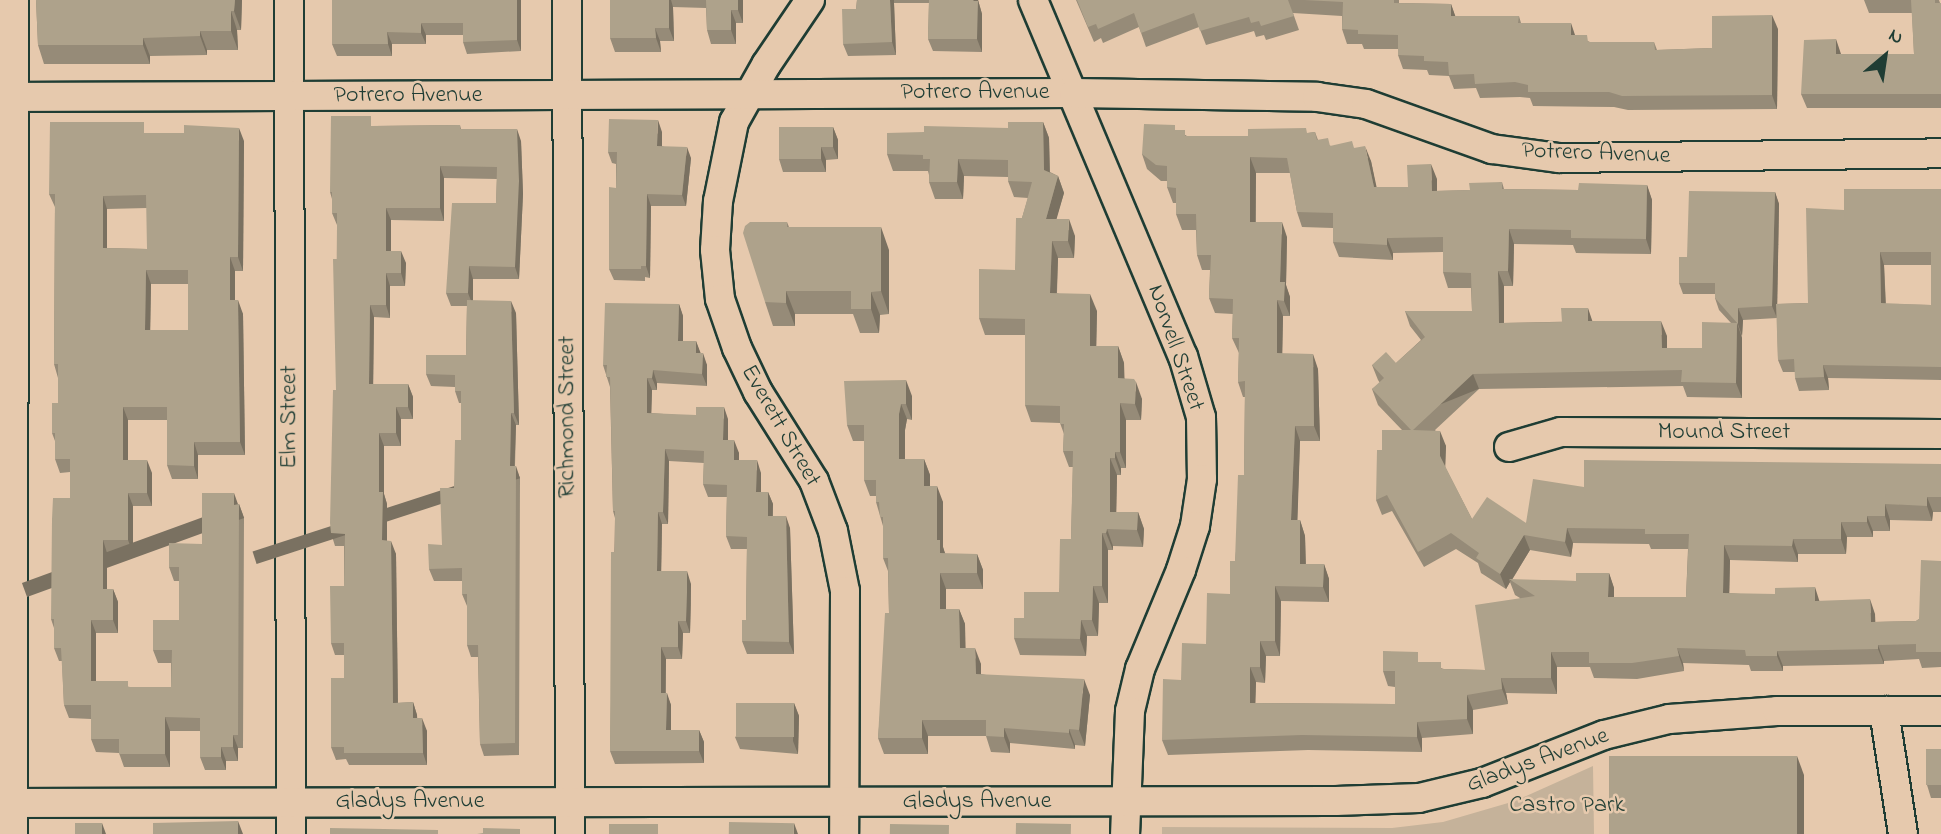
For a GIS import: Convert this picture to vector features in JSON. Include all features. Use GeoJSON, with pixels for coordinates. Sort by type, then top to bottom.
{"type":"FeatureCollection","features":[{"type":"Feature","properties":{"kind":"street"},"geometry":{"type":"LineString","coordinates":[[13,834],[7,803],[6,97],[14,0]]}},
{"type":"Feature","properties":{"kind":"street","name":"Elm Street"},"geometry":{"type":"LineString","coordinates":[[289,0],[291,834]]}},
{"type":"Feature","properties":{"kind":"street","name":"Richmond Street"},"geometry":{"type":"LineString","coordinates":[[568,0],[566,96],[570,834]]}},
{"type":"Feature","properties":{"kind":"street","name":"Everett Street"},"geometry":{"type":"LineString","coordinates":[[810,0],[734,122],[718,201],[715,250],[720,299],[737,348],[758,392],[814,481],[833,531],[845,591],[844,834]]}},
{"type":"Feature","properties":{"kind":"street","name":"Norvell Street"},"geometry":{"type":"LineString","coordinates":[[1032,0],[1074,93],[1183,356],[1201,417],[1202,479],[1195,526],[1181,570],[1140,669],[1130,711],[1125,834]]}},
{"type":"Feature","properties":{"kind":"street","name":"Potrero Avenue"},"geometry":{"type":"LineString","coordinates":[[6,97],[1074,93],[1317,97],[1366,104],[1492,149],[1559,158],[1941,153]]}},
{"type":"Feature","properties":{"kind":"street","name":"Mound Street"},"geometry":{"type":"LineString","coordinates":[[1508,447],[1561,432],[1941,434]]}},
{"type":"Feature","properties":{"kind":"street","name":"Gladys Avenue"},"geometry":{"type":"LineString","coordinates":[[7,803],[1125,802],[1426,798],[1482,783],[1604,735],[1669,719],[1777,711],[1941,711]]}},
{"type":"Feature","properties":{"kind":"street"},"geometry":{"type":"LineString","coordinates":[[1884,711],[1902,834]]}},
{"type":"Feature","properties":{"kind":"green space","name":"Castro Park"},"geometry":{"type":"Polygon","coordinates":[[[1593,766],[1594,834],[1162,834],[1162,827],[1392,828],[1443,822],[1515,801],[1593,766]]]}},
{"type":"Feature","properties":{"kind":"building"},"geometry":{"type":"Polygon","coordinates":[[[36,0],[235,0],[234,11],[231,11],[231,31],[200,31],[200,36],[143,38],[143,45],[38,45],[36,0]]]}},
{"type":"Feature","properties":{"kind":"building"},"geometry":{"type":"Polygon","coordinates":[[[332,0],[517,0],[517,40],[463,42],[463,23],[421,23],[421,33],[387,32],[388,44],[332,44],[332,0]]]}},
{"type":"Feature","properties":{"kind":"building"},"geometry":{"type":"Polygon","coordinates":[[[610,0],[669,0],[669,28],[655,28],[656,38],[610,38],[610,0]]]}},
{"type":"Feature","properties":{"kind":"building"},"geometry":{"type":"Polygon","coordinates":[[[706,0],[738,0],[738,10],[731,10],[731,30],[707,30],[706,0]]]}},
{"type":"Feature","properties":{"kind":"building"},"geometry":{"type":"Polygon","coordinates":[[[857,0],[890,0],[892,42],[843,44],[842,9],[856,9],[857,0]]]}},
{"type":"Feature","properties":{"kind":"building"},"geometry":{"type":"Polygon","coordinates":[[[929,0],[978,1],[977,39],[928,39],[929,0]]]}},
{"type":"Feature","properties":{"kind":"building"},"geometry":{"type":"Polygon","coordinates":[[[1077,0],[1288,0],[1294,16],[1261,26],[1259,21],[1251,23],[1249,17],[1200,31],[1194,13],[1141,33],[1134,13],[1098,29],[1096,24],[1088,27],[1077,0]]]}},
{"type":"Feature","properties":{"kind":"building"},"geometry":{"type":"Polygon","coordinates":[[[1304,0],[1394,0],[1394,3],[1451,4],[1451,16],[1519,16],[1518,23],[1571,23],[1571,35],[1587,35],[1588,42],[1654,42],[1655,50],[1712,48],[1712,16],[1772,15],[1772,95],[1622,96],[1609,92],[1528,92],[1528,85],[1515,82],[1475,84],[1474,74],[1449,75],[1448,62],[1424,61],[1424,56],[1398,55],[1398,35],[1358,34],[1358,30],[1342,29],[1343,2],[1304,0]]]}},
{"type":"Feature","properties":{"kind":"building"},"geometry":{"type":"Polygon","coordinates":[[[1911,0],[1935,0],[1935,3],[1941,3],[1941,94],[1801,94],[1804,40],[1836,39],[1836,54],[1914,54],[1911,0]]]}},
{"type":"Feature","properties":{"kind":"building"},"geometry":{"type":"Polygon","coordinates":[[[331,116],[371,116],[371,126],[460,125],[460,129],[517,129],[519,181],[515,267],[469,266],[468,293],[446,293],[452,203],[496,203],[497,167],[440,166],[440,208],[386,208],[386,251],[401,251],[401,273],[386,273],[386,305],[370,305],[369,384],[408,384],[408,407],[396,407],[396,433],[379,433],[379,492],[383,492],[382,540],[391,541],[393,703],[413,702],[413,718],[422,718],[423,753],[344,753],[344,747],[331,747],[331,678],[344,678],[344,643],[331,643],[330,586],[344,586],[345,534],[331,533],[330,523],[333,390],[336,390],[333,259],[337,259],[337,213],[332,213],[330,192],[331,116]]]}},
{"type":"Feature","properties":{"kind":"building"},"geometry":{"type":"Polygon","coordinates":[[[609,119],[658,120],[657,146],[687,147],[682,195],[647,194],[646,266],[641,266],[641,269],[609,269],[609,187],[616,188],[617,152],[608,152],[609,119]]]}},
{"type":"Feature","properties":{"kind":"building"},"geometry":{"type":"Polygon","coordinates":[[[50,122],[144,122],[144,133],[184,133],[184,125],[239,128],[238,257],[230,257],[230,300],[238,300],[240,442],[194,442],[194,466],[167,465],[167,407],[123,407],[123,460],[147,460],[147,493],[128,493],[128,540],[103,540],[103,589],[113,589],[113,620],[91,620],[91,681],[128,681],[128,687],[171,687],[172,650],[153,650],[153,620],[179,620],[179,567],[169,567],[169,543],[202,544],[202,493],[234,493],[234,505],[239,504],[238,735],[233,735],[233,747],[221,747],[221,757],[200,757],[200,718],[165,717],[165,754],[119,754],[119,739],[91,739],[91,705],[64,705],[61,648],[54,648],[54,619],[51,619],[52,519],[53,498],[70,498],[70,459],[55,459],[55,433],[52,433],[52,403],[58,403],[58,364],[54,364],[55,194],[49,194],[50,122]],[[146,195],[103,196],[103,248],[147,249],[146,195]],[[146,270],[145,330],[188,330],[188,270],[146,270]]]}},
{"type":"Feature","properties":{"kind":"building"},"geometry":{"type":"Polygon","coordinates":[[[1008,122],[1043,122],[1044,170],[1058,176],[1046,219],[1069,219],[1068,241],[1052,241],[1050,293],[1090,294],[1090,346],[1118,346],[1118,378],[1134,379],[1136,382],[1135,404],[1120,403],[1120,452],[1115,452],[1115,458],[1110,458],[1110,512],[1138,512],[1137,530],[1107,529],[1106,533],[1102,533],[1102,586],[1093,586],[1092,620],[1081,620],[1080,639],[1014,638],[1014,618],[1024,618],[1024,592],[1059,592],[1060,539],[1071,539],[1073,451],[1063,451],[1064,424],[1060,424],[1060,406],[1025,405],[1025,319],[979,318],[979,269],[1015,270],[1016,218],[1022,218],[1032,182],[1008,181],[1008,160],[958,159],[957,182],[929,182],[930,159],[923,159],[923,155],[887,154],[887,133],[924,132],[924,126],[1008,128],[1008,122]]]}},
{"type":"Feature","properties":{"kind":"building"},"geometry":{"type":"Polygon","coordinates":[[[1144,124],[1175,125],[1175,130],[1185,130],[1185,136],[1248,136],[1248,129],[1306,128],[1307,133],[1315,132],[1317,140],[1328,138],[1330,146],[1352,141],[1354,148],[1365,146],[1374,187],[1408,187],[1407,165],[1431,164],[1432,191],[1470,190],[1469,183],[1502,182],[1502,189],[1578,190],[1579,183],[1647,185],[1646,239],[1571,238],[1571,230],[1509,229],[1508,271],[1498,271],[1499,323],[1562,322],[1561,308],[1588,308],[1588,321],[1661,321],[1662,348],[1702,348],[1702,322],[1737,323],[1736,383],[1681,382],[1682,370],[1473,374],[1413,430],[1440,431],[1440,456],[1472,519],[1487,497],[1526,523],[1533,479],[1584,487],[1584,460],[1941,464],[1941,497],[1927,497],[1927,506],[1885,504],[1885,516],[1867,516],[1867,522],[1841,522],[1841,539],[1793,539],[1792,546],[1724,545],[1723,593],[1775,594],[1775,588],[1815,587],[1815,601],[1870,599],[1871,622],[1916,621],[1919,619],[1921,560],[1941,561],[1941,652],[1916,652],[1916,644],[1878,645],[1878,649],[1777,651],[1777,656],[1746,656],[1745,650],[1677,648],[1679,656],[1632,663],[1589,663],[1589,652],[1551,652],[1551,678],[1501,678],[1502,689],[1467,695],[1467,719],[1417,722],[1417,737],[1302,735],[1162,740],[1163,679],[1181,680],[1182,643],[1206,644],[1207,593],[1230,594],[1230,561],[1235,561],[1238,475],[1244,475],[1245,381],[1238,382],[1239,338],[1232,338],[1233,299],[1209,298],[1211,255],[1197,255],[1196,214],[1176,214],[1176,188],[1167,187],[1167,166],[1156,165],[1142,154],[1144,124]],[[1250,157],[1250,222],[1282,222],[1280,282],[1285,282],[1284,301],[1277,300],[1277,353],[1313,354],[1314,426],[1295,426],[1291,520],[1300,520],[1300,564],[1324,564],[1323,587],[1275,586],[1275,641],[1260,641],[1260,667],[1250,667],[1250,703],[1395,704],[1395,671],[1383,671],[1383,651],[1418,652],[1418,662],[1441,662],[1441,669],[1485,670],[1475,605],[1535,596],[1509,579],[1576,581],[1576,573],[1609,573],[1608,597],[1686,597],[1689,534],[1645,534],[1645,529],[1567,528],[1565,542],[1524,535],[1500,574],[1476,558],[1479,553],[1451,533],[1418,552],[1387,495],[1376,500],[1377,450],[1382,450],[1382,430],[1411,430],[1372,389],[1384,378],[1372,365],[1386,352],[1396,363],[1425,337],[1405,311],[1472,311],[1471,273],[1443,272],[1443,237],[1387,238],[1387,245],[1333,242],[1333,213],[1297,212],[1287,158],[1250,157]]]}},
{"type":"Feature","properties":{"kind":"building"},"geometry":{"type":"Polygon","coordinates":[[[779,127],[833,127],[833,147],[821,147],[821,159],[779,159],[779,127]]]}},
{"type":"Feature","properties":{"kind":"building"},"geometry":{"type":"Polygon","coordinates":[[[1844,189],[1941,189],[1941,367],[1823,365],[1824,377],[1795,378],[1794,359],[1778,360],[1776,304],[1808,303],[1806,208],[1844,210],[1844,189]],[[1880,252],[1881,303],[1931,305],[1931,252],[1880,252]]]}},
{"type":"Feature","properties":{"kind":"building"},"geometry":{"type":"Polygon","coordinates":[[[1689,191],[1775,192],[1772,306],[1738,308],[1738,324],[1715,298],[1715,283],[1679,283],[1679,257],[1687,257],[1689,191]]]}},
{"type":"Feature","properties":{"kind":"building"},"geometry":{"type":"Polygon","coordinates":[[[750,222],[787,222],[787,227],[881,227],[881,291],[871,292],[871,309],[851,309],[851,291],[786,291],[786,303],[765,302],[743,233],[750,222]]]}},
{"type":"Feature","properties":{"kind":"building"},"geometry":{"type":"Polygon","coordinates":[[[467,300],[511,301],[514,413],[511,413],[510,466],[516,466],[515,743],[480,744],[478,645],[467,645],[467,594],[462,594],[462,568],[429,569],[428,544],[442,545],[440,488],[454,488],[455,440],[461,440],[461,391],[455,391],[455,375],[426,374],[426,355],[466,355],[467,300]]]}},
{"type":"Feature","properties":{"kind":"building"},"geometry":{"type":"Polygon","coordinates":[[[605,303],[679,304],[678,341],[696,341],[696,353],[703,353],[702,374],[653,370],[652,378],[647,378],[647,413],[696,415],[696,407],[724,407],[723,440],[734,440],[734,460],[757,460],[756,492],[768,492],[768,516],[786,516],[789,642],[742,641],[742,620],[746,620],[747,537],[726,536],[727,485],[703,484],[704,451],[665,449],[663,512],[658,512],[657,571],[687,571],[687,592],[686,621],[678,621],[678,647],[661,647],[661,693],[667,693],[666,730],[699,730],[699,751],[610,751],[611,552],[615,552],[615,511],[610,377],[606,377],[607,365],[603,365],[605,303]]]}},
{"type":"Feature","properties":{"kind":"building"},"geometry":{"type":"Polygon","coordinates":[[[906,380],[906,404],[901,404],[899,414],[899,459],[924,459],[924,486],[937,486],[937,540],[940,540],[940,553],[977,554],[977,573],[940,573],[940,609],[959,609],[960,648],[975,648],[976,674],[1084,679],[1079,730],[1069,729],[1069,733],[1004,728],[1004,737],[986,736],[986,720],[922,720],[922,738],[878,738],[885,613],[889,613],[888,558],[883,558],[883,517],[880,517],[879,502],[876,502],[876,480],[864,480],[864,425],[847,425],[844,381],[906,380]]]}},
{"type":"Feature","properties":{"kind":"building"},"geometry":{"type":"Polygon","coordinates":[[[736,703],[794,703],[794,737],[736,737],[736,703]]]}},
{"type":"Feature","properties":{"kind":"building"},"geometry":{"type":"Polygon","coordinates":[[[1926,749],[1941,749],[1941,785],[1926,785],[1926,749]]]}},
{"type":"Feature","properties":{"kind":"building"},"geometry":{"type":"Polygon","coordinates":[[[1609,756],[1797,756],[1797,834],[1609,834],[1609,756]]]}},
{"type":"Feature","properties":{"kind":"building"},"geometry":{"type":"Polygon","coordinates":[[[238,821],[238,834],[153,834],[153,823],[238,821]]]}},
{"type":"Feature","properties":{"kind":"building"},"geometry":{"type":"Polygon","coordinates":[[[729,822],[794,823],[794,834],[729,834],[729,822]]]}},
{"type":"Feature","properties":{"kind":"building"},"geometry":{"type":"Polygon","coordinates":[[[75,823],[102,823],[102,834],[75,834],[75,823]]]}},
{"type":"Feature","properties":{"kind":"building"},"geometry":{"type":"Polygon","coordinates":[[[1016,823],[1071,824],[1071,834],[1016,834],[1016,823]]]}},
{"type":"Feature","properties":{"kind":"building"},"geometry":{"type":"Polygon","coordinates":[[[609,824],[658,824],[658,834],[609,834],[609,824]]]}},
{"type":"Feature","properties":{"kind":"building"},"geometry":{"type":"Polygon","coordinates":[[[890,824],[949,825],[949,834],[890,834],[890,824]]]}},
{"type":"Feature","properties":{"kind":"building"},"geometry":{"type":"Polygon","coordinates":[[[330,828],[438,830],[438,834],[330,834],[330,828]]]}},
{"type":"Feature","properties":{"kind":"building"},"geometry":{"type":"Polygon","coordinates":[[[483,828],[520,829],[520,834],[477,834],[483,833],[483,828]]]}}]}
